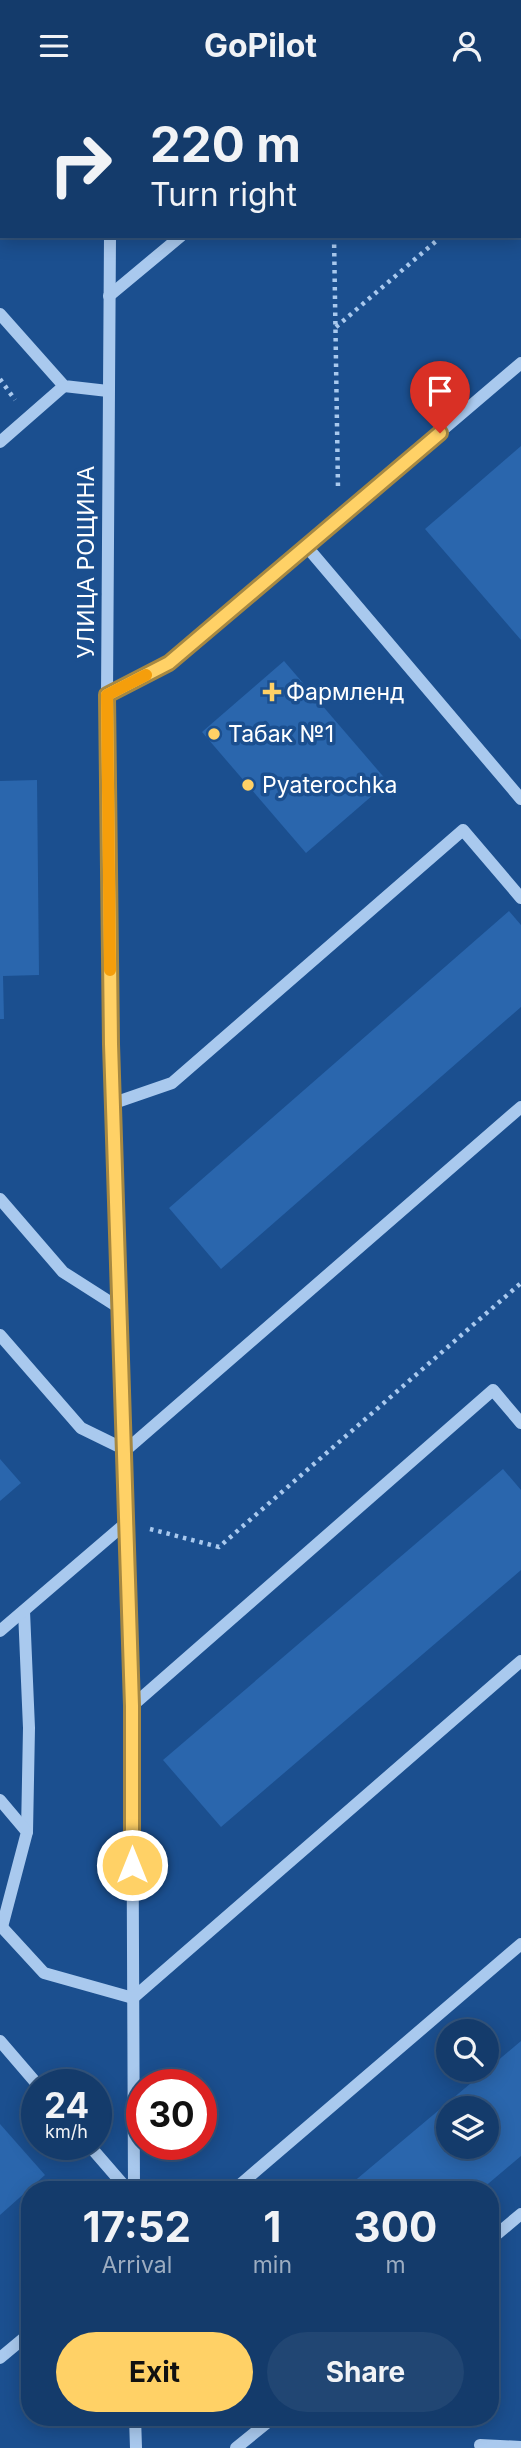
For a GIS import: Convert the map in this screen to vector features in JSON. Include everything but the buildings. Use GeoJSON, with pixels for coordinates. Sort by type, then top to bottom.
{"type":"FeatureCollection","features":[{"type":"Feature","properties":{"kind":"street","name":"УЛИЦА РОЩИНА"},"geometry":{"type":"LineString","coordinates":[[110,238],[107,695],[114,1103],[132,1706],[134,2181]]}},
{"type":"Feature","properties":{"kind":"street"},"geometry":{"type":"LineString","coordinates":[[109,296],[179,238]]}},
{"type":"Feature","properties":{"kind":"street"},"geometry":{"type":"LineString","coordinates":[[0,314],[64,386],[108,391]]}},
{"type":"Feature","properties":{"kind":"street"},"geometry":{"type":"LineString","coordinates":[[107,695],[169,663],[521,363]]}},
{"type":"Feature","properties":{"kind":"street"},"geometry":{"type":"LineString","coordinates":[[0,442],[64,386]]}},
{"type":"Feature","properties":{"kind":"street"},"geometry":{"type":"LineString","coordinates":[[307,547],[521,799]]}},
{"type":"Feature","properties":{"kind":"street"},"geometry":{"type":"LineString","coordinates":[[114,1103],[172,1083],[463,830],[521,898]]}},
{"type":"Feature","properties":{"kind":"street"},"geometry":{"type":"LineString","coordinates":[[0,1335],[81,1428],[126,1450],[521,1107]]}},
{"type":"Feature","properties":{"kind":"street"},"geometry":{"type":"LineString","coordinates":[[0,1199],[63,1272],[121,1309]]}},
{"type":"Feature","properties":{"kind":"street"},"geometry":{"type":"LineString","coordinates":[[132,1706],[493,1390],[521,1423]]}},
{"type":"Feature","properties":{"kind":"street"},"geometry":{"type":"LineString","coordinates":[[0,1631],[126,1523]]}},
{"type":"Feature","properties":{"kind":"street"},"geometry":{"type":"LineString","coordinates":[[23,1611],[29,1728],[27,1832],[1,1926],[44,1973],[133,1998],[521,1661]]}},
{"type":"Feature","properties":{"kind":"street"},"geometry":{"type":"LineString","coordinates":[[0,1800],[27,1832]]}},
{"type":"Feature","properties":{"kind":"street"},"geometry":{"type":"LineString","coordinates":[[244,2181],[521,1944]]}},
{"type":"Feature","properties":{"kind":"street"},"geometry":{"type":"LineString","coordinates":[[0,2041],[24,2069]]}},
{"type":"Feature","properties":{"kind":"street"},"geometry":{"type":"LineString","coordinates":[[102,2160],[120,2181]]}},
{"type":"Feature","properties":{"kind":"street"},"geometry":{"type":"LineString","coordinates":[[499,2232],[521,2214]]}},
{"type":"Feature","properties":{"kind":"street"},"geometry":{"type":"LineString","coordinates":[[0,2358],[21,2340]]}},
{"type":"Feature","properties":{"kind":"street"},"geometry":{"type":"LineString","coordinates":[[135,2426],[135,2448]]}},
{"type":"Feature","properties":{"kind":"street"},"geometry":{"type":"LineString","coordinates":[[236,2448],[263,2426]]}},
{"type":"Feature","properties":{"kind":"street"},"geometry":{"type":"LineString","coordinates":[[480,2445],[521,2447]]}},
{"type":"Feature","properties":{"kind":"path"},"geometry":{"type":"LineString","coordinates":[[334,238],[339,520]]}},
{"type":"Feature","properties":{"kind":"path"},"geometry":{"type":"LineString","coordinates":[[335,327],[440,238]]}},
{"type":"Feature","properties":{"kind":"path"},"geometry":{"type":"LineString","coordinates":[[0,379],[3,383],[0,386]]}},
{"type":"Feature","properties":{"kind":"path"},"geometry":{"type":"LineString","coordinates":[[126,1523],[219,1546],[521,1283]]}},
{"type":"Feature","properties":{"kind":"slow traffic"},"geometry":{"type":"LineString","coordinates":[[110,970],[107,695],[146,675]]}},
{"type":"Feature","properties":{"kind":"place","name":"Фармленд"},"geometry":{"type":"Point","coordinates":[272,692]}},
{"type":"Feature","properties":{"kind":"place","name":"Табак №1"},"geometry":{"type":"Point","coordinates":[214,734]}},
{"type":"Feature","properties":{"kind":"place","name":"Pyaterochka"},"geometry":{"type":"Point","coordinates":[248,785]}},
{"type":"Feature","properties":{"kind":"route"},"geometry":{"type":"LineString","coordinates":[[132,1865],[132,1706],[126,1450],[111,1044],[107,695],[169,663],[440,433]]}}]}
